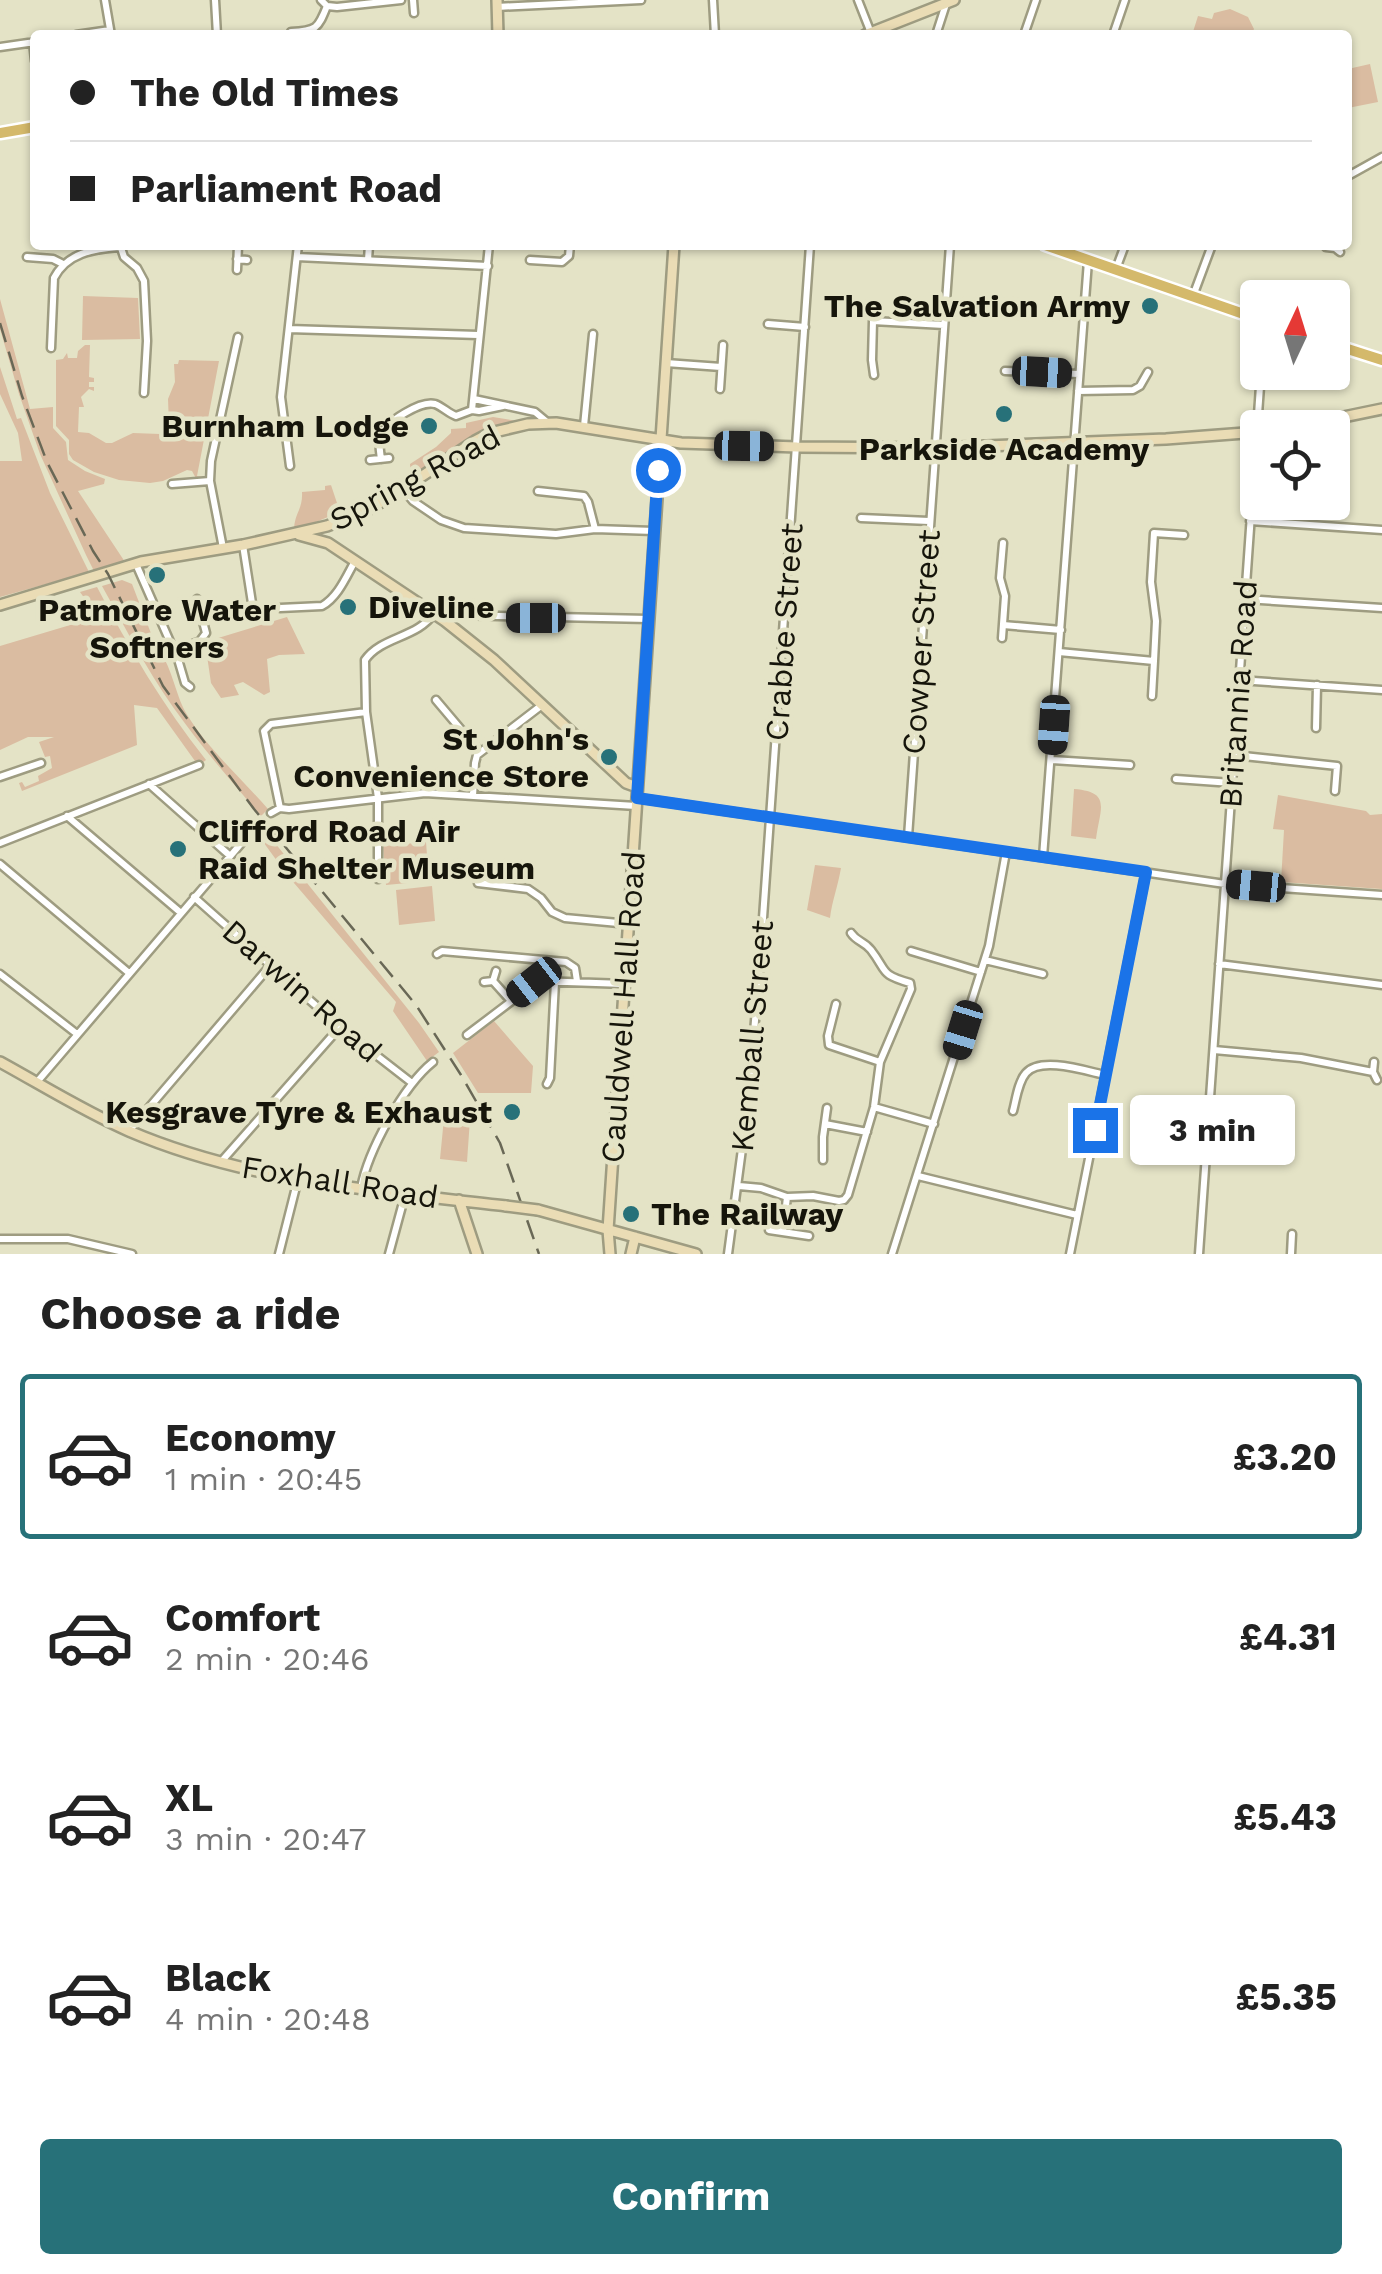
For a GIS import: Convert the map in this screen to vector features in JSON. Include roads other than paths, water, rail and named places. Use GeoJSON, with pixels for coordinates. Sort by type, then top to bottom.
{"type":"FeatureCollection","features":[{"type":"Feature","properties":{"kind":"main road"},"geometry":{"type":"LineString","coordinates":[[0,133],[30,128]]}},
{"type":"Feature","properties":{"kind":"main road"},"geometry":{"type":"LineString","coordinates":[[1060,250],[1240,313]]}},
{"type":"Feature","properties":{"kind":"main road"},"geometry":{"type":"LineString","coordinates":[[1350,350],[1382,360]]}},
{"type":"Feature","properties":{"kind":"street"},"geometry":{"type":"LineString","coordinates":[[105,0],[110,30]]}},
{"type":"Feature","properties":{"kind":"street"},"geometry":{"type":"LineString","coordinates":[[215,0],[217,30]]}},
{"type":"Feature","properties":{"kind":"street"},"geometry":{"type":"LineString","coordinates":[[291,30],[318,26],[324,3],[337,7],[401,0]]}},
{"type":"Feature","properties":{"kind":"street"},"geometry":{"type":"LineString","coordinates":[[413,0],[414,13]]}},
{"type":"Feature","properties":{"kind":"street"},"geometry":{"type":"LineString","coordinates":[[498,30],[497,4],[641,0]]}},
{"type":"Feature","properties":{"kind":"street"},"geometry":{"type":"LineString","coordinates":[[713,0],[714,30]]}},
{"type":"Feature","properties":{"kind":"street"},"geometry":{"type":"LineString","coordinates":[[858,0],[867,30]]}},
{"type":"Feature","properties":{"kind":"street"},"geometry":{"type":"LineString","coordinates":[[1026,30],[1036,0]]}},
{"type":"Feature","properties":{"kind":"street"},"geometry":{"type":"LineString","coordinates":[[1115,30],[1125,0]]}},
{"type":"Feature","properties":{"kind":"street"},"geometry":{"type":"LineString","coordinates":[[878,30],[950,2]]}},
{"type":"Feature","properties":{"kind":"street"},"geometry":{"type":"LineString","coordinates":[[938,30],[950,2]]}},
{"type":"Feature","properties":{"kind":"street"},"geometry":{"type":"LineString","coordinates":[[0,47],[30,43]]}},
{"type":"Feature","properties":{"kind":"street"},"geometry":{"type":"LineString","coordinates":[[1352,174],[1382,157]]}},
{"type":"Feature","properties":{"kind":"street"},"geometry":{"type":"LineString","coordinates":[[51,348],[54,278],[63,264],[78,254],[99,250]]}},
{"type":"Feature","properties":{"kind":"street"},"geometry":{"type":"LineString","coordinates":[[121,250],[144,281],[144,392]]}},
{"type":"Feature","properties":{"kind":"street"},"geometry":{"type":"LineString","coordinates":[[237,270],[238,250]]}},
{"type":"Feature","properties":{"kind":"street"},"geometry":{"type":"LineString","coordinates":[[290,466],[281,397],[298,250]]}},
{"type":"Feature","properties":{"kind":"street"},"geometry":{"type":"LineString","coordinates":[[368,260],[369,250]]}},
{"type":"Feature","properties":{"kind":"street"},"geometry":{"type":"LineString","coordinates":[[472,410],[490,250]]}},
{"type":"Feature","properties":{"kind":"street"},"geometry":{"type":"LineString","coordinates":[[530,260],[562,262],[569,250]]}},
{"type":"Feature","properties":{"kind":"street","name":"Cauldwell Hall Road"},"geometry":{"type":"LineString","coordinates":[[610,1254],[608,1230],[674,250]]}},
{"type":"Feature","properties":{"kind":"street","name":"Crabbe Street"},"geometry":{"type":"LineString","coordinates":[[770,816],[810,250]]}},
{"type":"Feature","properties":{"kind":"street","name":"Cowper Street"},"geometry":{"type":"LineString","coordinates":[[908,837],[950,250]]}},
{"type":"Feature","properties":{"kind":"street"},"geometry":{"type":"LineString","coordinates":[[1116,269],[1123,250]]}},
{"type":"Feature","properties":{"kind":"street"},"geometry":{"type":"LineString","coordinates":[[1193,297],[1210,250]]}},
{"type":"Feature","properties":{"kind":"street"},"geometry":{"type":"LineString","coordinates":[[1336,250],[1340,252]]}},
{"type":"Feature","properties":{"kind":"street"},"geometry":{"type":"LineString","coordinates":[[297,257],[488,266]]}},
{"type":"Feature","properties":{"kind":"street"},"geometry":{"type":"LineString","coordinates":[[28,258],[53,259],[63,264]]}},
{"type":"Feature","properties":{"kind":"street"},"geometry":{"type":"LineString","coordinates":[[237,260],[248,260]]}},
{"type":"Feature","properties":{"kind":"street"},"geometry":{"type":"LineString","coordinates":[[1044,857],[1088,260]]}},
{"type":"Feature","properties":{"kind":"street"},"geometry":{"type":"LineString","coordinates":[[874,375],[873,322],[944,325]]}},
{"type":"Feature","properties":{"kind":"street"},"geometry":{"type":"LineString","coordinates":[[768,324],[806,327]]}},
{"type":"Feature","properties":{"kind":"street"},"geometry":{"type":"LineString","coordinates":[[290,329],[478,336]]}},
{"type":"Feature","properties":{"kind":"street"},"geometry":{"type":"LineString","coordinates":[[584,426],[593,334]]}},
{"type":"Feature","properties":{"kind":"street"},"geometry":{"type":"LineString","coordinates":[[223,548],[210,481],[213,449],[238,337]]}},
{"type":"Feature","properties":{"kind":"street"},"geometry":{"type":"LineString","coordinates":[[720,388],[723,346]]}},
{"type":"Feature","properties":{"kind":"street"},"geometry":{"type":"LineString","coordinates":[[666,363],[722,368]]}},
{"type":"Feature","properties":{"kind":"street"},"geometry":{"type":"LineString","coordinates":[[1005,370],[1080,374]]}},
{"type":"Feature","properties":{"kind":"street"},"geometry":{"type":"LineString","coordinates":[[1078,391],[1133,390],[1148,372]]}},
{"type":"Feature","properties":{"kind":"street"},"geometry":{"type":"LineString","coordinates":[[474,399],[534,412],[547,422]]}},
{"type":"Feature","properties":{"kind":"street"},"geometry":{"type":"LineString","coordinates":[[370,460],[385,458],[380,436],[383,431],[418,406],[434,404],[456,416],[503,406]]}},
{"type":"Feature","properties":{"kind":"street"},"geometry":{"type":"LineString","coordinates":[[1350,416],[1382,409]]}},
{"type":"Feature","properties":{"kind":"street","name":"Spring Road"},"geometry":{"type":"LineString","coordinates":[[0,604],[136,564],[327,526],[364,512],[490,433],[528,424],[584,426],[660,442],[796,447],[936,448],[1240,433]]}},
{"type":"Feature","properties":{"kind":"street"},"geometry":{"type":"LineString","coordinates":[[172,484],[210,481]]}},
{"type":"Feature","properties":{"kind":"street"},"geometry":{"type":"LineString","coordinates":[[403,489],[424,509],[458,527],[556,534],[595,529],[654,532]]}},
{"type":"Feature","properties":{"kind":"street"},"geometry":{"type":"LineString","coordinates":[[538,491],[584,496],[595,529]]}},
{"type":"Feature","properties":{"kind":"street"},"geometry":{"type":"LineString","coordinates":[[861,518],[929,521]]}},
{"type":"Feature","properties":{"kind":"street"},"geometry":{"type":"LineString","coordinates":[[1250,521],[1382,530]]}},
{"type":"Feature","properties":{"kind":"street","name":"Britannia Road"},"geometry":{"type":"LineString","coordinates":[[1199,1254],[1250,521]]}},
{"type":"Feature","properties":{"kind":"street"},"geometry":{"type":"LineString","coordinates":[[1152,696],[1156,621],[1151,582],[1154,522]]}},
{"type":"Feature","properties":{"kind":"street"},"geometry":{"type":"LineString","coordinates":[[327,526],[328,543]]}},
{"type":"Feature","properties":{"kind":"street"},"geometry":{"type":"LineString","coordinates":[[1154,533],[1184,535]]}},
{"type":"Feature","properties":{"kind":"street"},"geometry":{"type":"LineString","coordinates":[[297,534],[328,543],[480,648],[626,782],[637,797]]}},
{"type":"Feature","properties":{"kind":"street"},"geometry":{"type":"LineString","coordinates":[[1002,638],[1003,544]]}},
{"type":"Feature","properties":{"kind":"street"},"geometry":{"type":"LineString","coordinates":[[244,545],[252,603]]}},
{"type":"Feature","properties":{"kind":"street"},"geometry":{"type":"LineString","coordinates":[[280,608],[326,604],[355,561]]}},
{"type":"Feature","properties":{"kind":"street"},"geometry":{"type":"LineString","coordinates":[[136,564],[190,686]]}},
{"type":"Feature","properties":{"kind":"street"},"geometry":{"type":"LineString","coordinates":[[170,644],[180,649],[200,642],[206,633],[196,599]]}},
{"type":"Feature","properties":{"kind":"street"},"geometry":{"type":"LineString","coordinates":[[1245,599],[1382,608]]}},
{"type":"Feature","properties":{"kind":"street"},"geometry":{"type":"LineString","coordinates":[[378,879],[378,798],[364,667],[368,654],[424,626],[434,613]]}},
{"type":"Feature","properties":{"kind":"street"},"geometry":{"type":"LineString","coordinates":[[445,621],[454,615],[648,619]]}},
{"type":"Feature","properties":{"kind":"street"},"geometry":{"type":"LineString","coordinates":[[1003,625],[1060,630]]}},
{"type":"Feature","properties":{"kind":"street"},"geometry":{"type":"LineString","coordinates":[[1059,652],[1154,661]]}},
{"type":"Feature","properties":{"kind":"street"},"geometry":{"type":"LineString","coordinates":[[1239,680],[1382,690]]}},
{"type":"Feature","properties":{"kind":"street"},"geometry":{"type":"LineString","coordinates":[[1316,728],[1317,685]]}},
{"type":"Feature","properties":{"kind":"street"},"geometry":{"type":"LineString","coordinates":[[436,700],[480,752]]}},
{"type":"Feature","properties":{"kind":"street"},"geometry":{"type":"LineString","coordinates":[[472,796],[474,763],[480,752],[542,704]]}},
{"type":"Feature","properties":{"kind":"street"},"geometry":{"type":"LineString","coordinates":[[280,808],[265,729],[271,724],[366,712]]}},
{"type":"Feature","properties":{"kind":"street"},"geometry":{"type":"LineString","coordinates":[[1234,755],[1338,766],[1335,791]]}},
{"type":"Feature","properties":{"kind":"street"},"geometry":{"type":"LineString","coordinates":[[1052,760],[1130,765]]}},
{"type":"Feature","properties":{"kind":"street"},"geometry":{"type":"LineString","coordinates":[[0,778],[16,778],[42,763]]}},
{"type":"Feature","properties":{"kind":"street"},"geometry":{"type":"LineString","coordinates":[[0,843],[200,765]]}},
{"type":"Feature","properties":{"kind":"street"},"geometry":{"type":"LineString","coordinates":[[1176,779],[1232,784]]}},
{"type":"Feature","properties":{"kind":"street"},"geometry":{"type":"LineString","coordinates":[[150,784],[228,855]]}},
{"type":"Feature","properties":{"kind":"street"},"geometry":{"type":"LineString","coordinates":[[271,813],[280,808],[421,793],[637,797],[1225,884],[1382,895]]}},
{"type":"Feature","properties":{"kind":"street"},"geometry":{"type":"LineString","coordinates":[[66,816],[182,913]]}},
{"type":"Feature","properties":{"kind":"street","name":"Kemball Street"},"geometry":{"type":"LineString","coordinates":[[728,1254],[748,1104],[770,816]]}},
{"type":"Feature","properties":{"kind":"street"},"geometry":{"type":"LineString","coordinates":[[37,1082],[250,833]]}},
{"type":"Feature","properties":{"kind":"street"},"geometry":{"type":"LineString","coordinates":[[892,1254],[985,960],[1006,852]]}},
{"type":"Feature","properties":{"kind":"street"},"geometry":{"type":"LineString","coordinates":[[0,864],[130,973]]}},
{"type":"Feature","properties":{"kind":"street"},"geometry":{"type":"LineString","coordinates":[[1070,1254],[1146,872]]}},
{"type":"Feature","properties":{"kind":"street"},"geometry":{"type":"LineString","coordinates":[[478,883],[528,888],[552,912],[565,918],[629,924]]}},
{"type":"Feature","properties":{"kind":"street","name":"Darwin Road"},"geometry":{"type":"LineString","coordinates":[[194,898],[340,1027],[412,1083]]}},
{"type":"Feature","properties":{"kind":"street"},"geometry":{"type":"LineString","coordinates":[[739,1186],[787,1197],[813,1196],[838,1202],[848,1195],[874,1107],[880,1062],[911,989],[910,983],[887,976],[870,948],[853,943],[851,933]]}},
{"type":"Feature","properties":{"kind":"street"},"geometry":{"type":"LineString","coordinates":[[438,954],[442,951],[566,962],[575,968],[577,981]]}},
{"type":"Feature","properties":{"kind":"street"},"geometry":{"type":"LineString","coordinates":[[912,951],[981,972]]}},
{"type":"Feature","properties":{"kind":"street"},"geometry":{"type":"LineString","coordinates":[[985,960],[1043,974]]}},
{"type":"Feature","properties":{"kind":"street"},"geometry":{"type":"LineString","coordinates":[[1219,964],[1382,985]]}},
{"type":"Feature","properties":{"kind":"street"},"geometry":{"type":"LineString","coordinates":[[129,1131],[270,966]]}},
{"type":"Feature","properties":{"kind":"street"},"geometry":{"type":"LineString","coordinates":[[496,970],[488,982],[510,1001]]}},
{"type":"Feature","properties":{"kind":"street"},"geometry":{"type":"LineString","coordinates":[[0,974],[77,1034]]}},
{"type":"Feature","properties":{"kind":"street"},"geometry":{"type":"LineString","coordinates":[[467,1035],[534,982],[624,984]]}},
{"type":"Feature","properties":{"kind":"street"},"geometry":{"type":"LineString","coordinates":[[547,1084],[555,982]]}},
{"type":"Feature","properties":{"kind":"street"},"geometry":{"type":"LineString","coordinates":[[836,1004],[828,1045],[880,1062]]}},
{"type":"Feature","properties":{"kind":"street"},"geometry":{"type":"LineString","coordinates":[[220,1163],[340,1027]]}},
{"type":"Feature","properties":{"kind":"street"},"geometry":{"type":"LineString","coordinates":[[1214,1050],[1301,1058],[1373,1072]]}},
{"type":"Feature","properties":{"kind":"street","name":"Foxhall Road"},"geometry":{"type":"LineString","coordinates":[[0,1062],[129,1131],[220,1163],[405,1195],[538,1210],[696,1254]]}},
{"type":"Feature","properties":{"kind":"street"},"geometry":{"type":"LineString","coordinates":[[361,1188],[392,1115],[412,1083],[433,1062]]}},
{"type":"Feature","properties":{"kind":"street"},"geometry":{"type":"LineString","coordinates":[[1374,1062],[1376,1080]]}},
{"type":"Feature","properties":{"kind":"street"},"geometry":{"type":"LineString","coordinates":[[1013,1112],[1022,1078],[1033,1068],[1052,1064],[1106,1075]]}},
{"type":"Feature","properties":{"kind":"street"},"geometry":{"type":"LineString","coordinates":[[874,1107],[934,1124]]}},
{"type":"Feature","properties":{"kind":"street"},"geometry":{"type":"LineString","coordinates":[[823,1160],[828,1108]]}},
{"type":"Feature","properties":{"kind":"street"},"geometry":{"type":"LineString","coordinates":[[825,1124],[867,1132]]}},
{"type":"Feature","properties":{"kind":"street"},"geometry":{"type":"LineString","coordinates":[[918,1176],[1078,1216]]}},
{"type":"Feature","properties":{"kind":"street"},"geometry":{"type":"LineString","coordinates":[[278,1254],[298,1179]]}},
{"type":"Feature","properties":{"kind":"street"},"geometry":{"type":"LineString","coordinates":[[389,1254],[405,1195]]}},
{"type":"Feature","properties":{"kind":"street"},"geometry":{"type":"LineString","coordinates":[[783,1232],[787,1197]]}},
{"type":"Feature","properties":{"kind":"street"},"geometry":{"type":"LineString","coordinates":[[459,1200],[477,1254]]}},
{"type":"Feature","properties":{"kind":"street"},"geometry":{"type":"LineString","coordinates":[[769,1230],[808,1236]]}},
{"type":"Feature","properties":{"kind":"street"},"geometry":{"type":"LineString","coordinates":[[1290,1254],[1292,1234]]}},
{"type":"Feature","properties":{"kind":"street"},"geometry":{"type":"LineString","coordinates":[[631,1254],[635,1238]]}},
{"type":"Feature","properties":{"kind":"street"},"geometry":{"type":"LineString","coordinates":[[0,1239],[68,1239],[132,1254]]}},
{"type":"Feature","properties":{"kind":"railway"},"geometry":{"type":"LineString","coordinates":[[0,323],[47,462],[163,686],[254,809],[416,1005],[500,1143],[539,1254]]}},
{"type":"Feature","properties":{"kind":"place","name":"The Salvation Army"},"geometry":{"type":"Point","coordinates":[1150,306]}},
{"type":"Feature","properties":{"kind":"place","name":"Parkside Academy"},"geometry":{"type":"Point","coordinates":[1004,414]}},
{"type":"Feature","properties":{"kind":"place","name":"Burnham Lodge"},"geometry":{"type":"Point","coordinates":[429,426]}},
{"type":"Feature","properties":{"kind":"place","name":"Patmore Water Softners"},"geometry":{"type":"Point","coordinates":[157,575]}},
{"type":"Feature","properties":{"kind":"place","name":"Diveline"},"geometry":{"type":"Point","coordinates":[348,607]}},
{"type":"Feature","properties":{"kind":"place","name":"St John's Convenience Store"},"geometry":{"type":"Point","coordinates":[609,757]}},
{"type":"Feature","properties":{"kind":"place","name":"Clifford Road Air Raid Shelter Museum"},"geometry":{"type":"Point","coordinates":[178,849]}},
{"type":"Feature","properties":{"kind":"place","name":"Kesgrave Tyre & Exhaust"},"geometry":{"type":"Point","coordinates":[512,1112]}},
{"type":"Feature","properties":{"kind":"place","name":"The Railway"},"geometry":{"type":"Point","coordinates":[631,1214]}}]}
